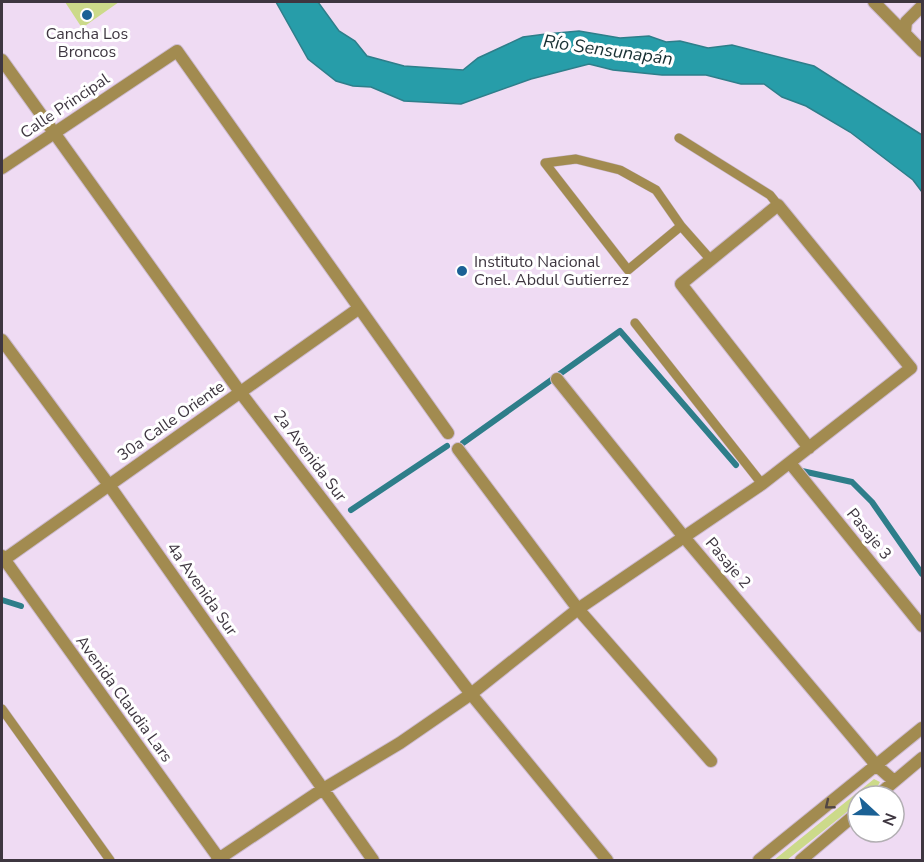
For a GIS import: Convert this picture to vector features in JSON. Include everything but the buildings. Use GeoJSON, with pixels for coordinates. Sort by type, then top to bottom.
{"type":"FeatureCollection","features":[{"type":"Feature","properties":{"kind":"street"},"geometry":{"type":"LineString","coordinates":[[874,2],[922,51]]}},
{"type":"Feature","properties":{"kind":"street"},"geometry":{"type":"LineString","coordinates":[[905,32],[906,22],[922,6]]}},
{"type":"Feature","properties":{"kind":"street","name":"Calle Principal"},"geometry":{"type":"LineString","coordinates":[[2,168],[177,51],[358,309]]}},
{"type":"Feature","properties":{"kind":"street","name":"2a Avenida Sur"},"geometry":{"type":"LineString","coordinates":[[2,60],[240,392],[471,694],[607,861]]}},
{"type":"Feature","properties":{"kind":"street"},"geometry":{"type":"LineString","coordinates":[[219,860],[323,789],[400,743],[471,694],[578,609],[762,484],[790,463],[911,368],[778,205],[681,285],[809,448]]}},
{"type":"Feature","properties":{"kind":"street"},"geometry":{"type":"LineString","coordinates":[[358,309],[448,434]]}},
{"type":"Feature","properties":{"kind":"street","name":"30a Calle Oriente"},"geometry":{"type":"LineString","coordinates":[[2,559],[358,309]]}},
{"type":"Feature","properties":{"kind":"street","name":"4a Avenida Sur"},"geometry":{"type":"LineString","coordinates":[[2,340],[109,485],[373,861]]}},
{"type":"Feature","properties":{"kind":"street","name":"Pasaje 2"},"geometry":{"type":"LineString","coordinates":[[556,379],[684,537],[877,766],[894,782]]}},
{"type":"Feature","properties":{"kind":"street"},"geometry":{"type":"LineString","coordinates":[[458,448],[578,609],[711,761]]}},
{"type":"Feature","properties":{"kind":"street","name":"Pasaje 3"},"geometry":{"type":"LineString","coordinates":[[790,463],[922,626]]}},
{"type":"Feature","properties":{"kind":"street","name":"Avenida Claudia Lars"},"geometry":{"type":"LineString","coordinates":[[2,559],[219,860]]}},
{"type":"Feature","properties":{"kind":"street"},"geometry":{"type":"LineString","coordinates":[[759,861],[922,728]]}},
{"type":"Feature","properties":{"kind":"street"},"geometry":{"type":"LineString","coordinates":[[892,784],[922,758]]}},
{"type":"Feature","properties":{"kind":"street"},"geometry":{"type":"LineString","coordinates":[[801,861],[846,822]]}},
{"type":"Feature","properties":{"kind":"lane"},"geometry":{"type":"LineString","coordinates":[[679,138],[770,195],[778,205]]}},
{"type":"Feature","properties":{"kind":"lane"},"geometry":{"type":"LineString","coordinates":[[681,226],[628,270],[545,163],[576,159],[620,170],[656,190],[681,226],[711,260]]}},
{"type":"Feature","properties":{"kind":"lane"},"geometry":{"type":"LineString","coordinates":[[635,323],[762,484]]}},
{"type":"Feature","properties":{"kind":"lane"},"geometry":{"type":"LineString","coordinates":[[2,709],[111,861]]}},
{"type":"Feature","properties":{"kind":"green space","name":"Cancha Los Broncos"},"geometry":{"type":"Polygon","coordinates":[[[65,2],[119,2],[82,28],[65,2]]]}},
{"type":"Feature","properties":{"kind":"green space"},"geometry":{"type":"Polygon","coordinates":[[[874,779],[880,782],[879,784],[868,784],[874,779]]]}},
{"type":"Feature","properties":{"kind":"green space"},"geometry":{"type":"Polygon","coordinates":[[[846,802],[846,813],[787,860],[774,860],[846,802]]]}},
{"type":"Feature","properties":{"kind":"water","name":"Río Sensunapán"},"geometry":{"type":"Polygon","coordinates":[[[276,2],[318,2],[339,31],[355,41],[367,56],[404,66],[463,70],[478,58],[523,37],[579,31],[620,38],[649,36],[666,42],[680,41],[708,48],[732,45],[814,66],[922,135],[922,192],[913,180],[850,132],[806,106],[782,97],[764,84],[741,84],[706,75],[662,75],[613,70],[589,64],[531,79],[461,104],[404,101],[371,87],[353,86],[336,81],[308,59],[276,2]]]}},
{"type":"Feature","properties":{"kind":"waterway"},"geometry":{"type":"LineString","coordinates":[[463,443],[620,331],[736,465]]}},
{"type":"Feature","properties":{"kind":"waterway"},"geometry":{"type":"LineString","coordinates":[[351,510],[447,446]]}},
{"type":"Feature","properties":{"kind":"waterway"},"geometry":{"type":"LineString","coordinates":[[802,471],[852,482],[872,502],[922,574]]}},
{"type":"Feature","properties":{"kind":"waterway"},"geometry":{"type":"LineString","coordinates":[[2,600],[21,606]]}},
{"type":"Feature","properties":{"kind":"place","name":"Cancha Los Broncos"},"geometry":{"type":"Point","coordinates":[87,15]}},
{"type":"Feature","properties":{"kind":"place","name":"Instituto Nacional Cnel. Abdul Gutierrez"},"geometry":{"type":"Point","coordinates":[462,271]}}]}
